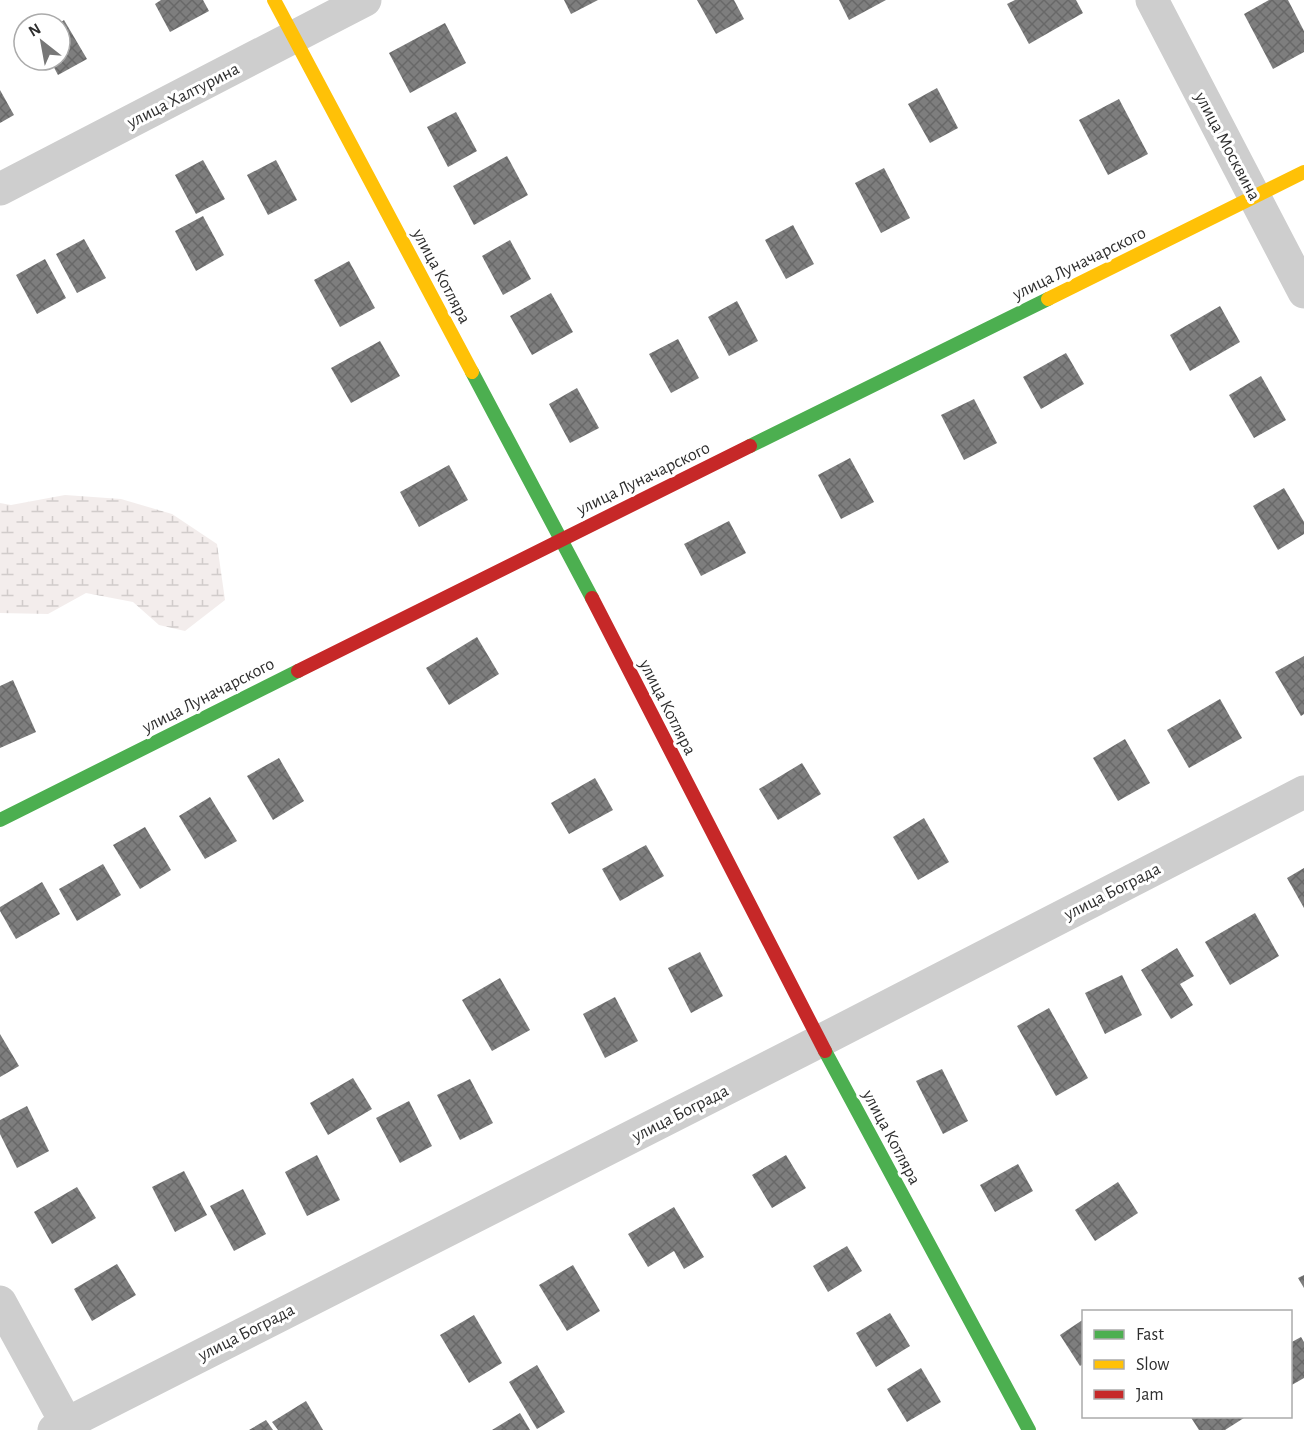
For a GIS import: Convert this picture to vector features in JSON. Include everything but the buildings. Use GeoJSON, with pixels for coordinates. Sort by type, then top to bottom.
{"type":"FeatureCollection","features":[{"type":"Feature","properties":{"kind":"street","name":"улица Котляра"},"geometry":{"type":"LineString","coordinates":[[274,0],[561,538],[820,1041],[1029,1430]]}},
{"type":"Feature","properties":{"kind":"street","name":"улица Халтурина"},"geometry":{"type":"LineString","coordinates":[[0,189],[364,0]]}},
{"type":"Feature","properties":{"kind":"street","name":"улица Москвина"},"geometry":{"type":"LineString","coordinates":[[1152,0],[1304,292]]}},
{"type":"Feature","properties":{"kind":"street","name":"улица Луначарского"},"geometry":{"type":"LineString","coordinates":[[0,820],[561,538],[1304,172]]}},
{"type":"Feature","properties":{"kind":"street","name":"улица Бограда"},"geometry":{"type":"LineString","coordinates":[[63,1428],[1304,792]]}},
{"type":"Feature","properties":{"kind":"street"},"geometry":{"type":"LineString","coordinates":[[0,1302],[63,1428]]}},
{"type":"Feature","properties":{"kind":"green space"},"geometry":{"type":"Polygon","coordinates":[[[65,495],[121,499],[172,514],[217,544],[225,600],[185,631],[159,625],[133,602],[86,593],[48,614],[0,613],[0,503],[11,505],[65,495]]]}},
{"type":"Feature","properties":{"kind":"traffic: fast"},"geometry":{"type":"LineString","coordinates":[[750,446],[1048,299]]}},
{"type":"Feature","properties":{"kind":"traffic: fast"},"geometry":{"type":"LineString","coordinates":[[472,372],[592,598]]}},
{"type":"Feature","properties":{"kind":"traffic: fast"},"geometry":{"type":"LineString","coordinates":[[0,820],[298,671]]}},
{"type":"Feature","properties":{"kind":"traffic: fast"},"geometry":{"type":"LineString","coordinates":[[825,1051],[1029,1430]]}},
{"type":"Feature","properties":{"kind":"traffic: slow"},"geometry":{"type":"LineString","coordinates":[[274,0],[472,372]]}},
{"type":"Feature","properties":{"kind":"traffic: slow"},"geometry":{"type":"LineString","coordinates":[[1048,299],[1304,172]]}},
{"type":"Feature","properties":{"kind":"traffic: jam"},"geometry":{"type":"LineString","coordinates":[[298,671],[750,446]]}},
{"type":"Feature","properties":{"kind":"traffic: jam"},"geometry":{"type":"LineString","coordinates":[[592,598],[825,1051]]}}]}
